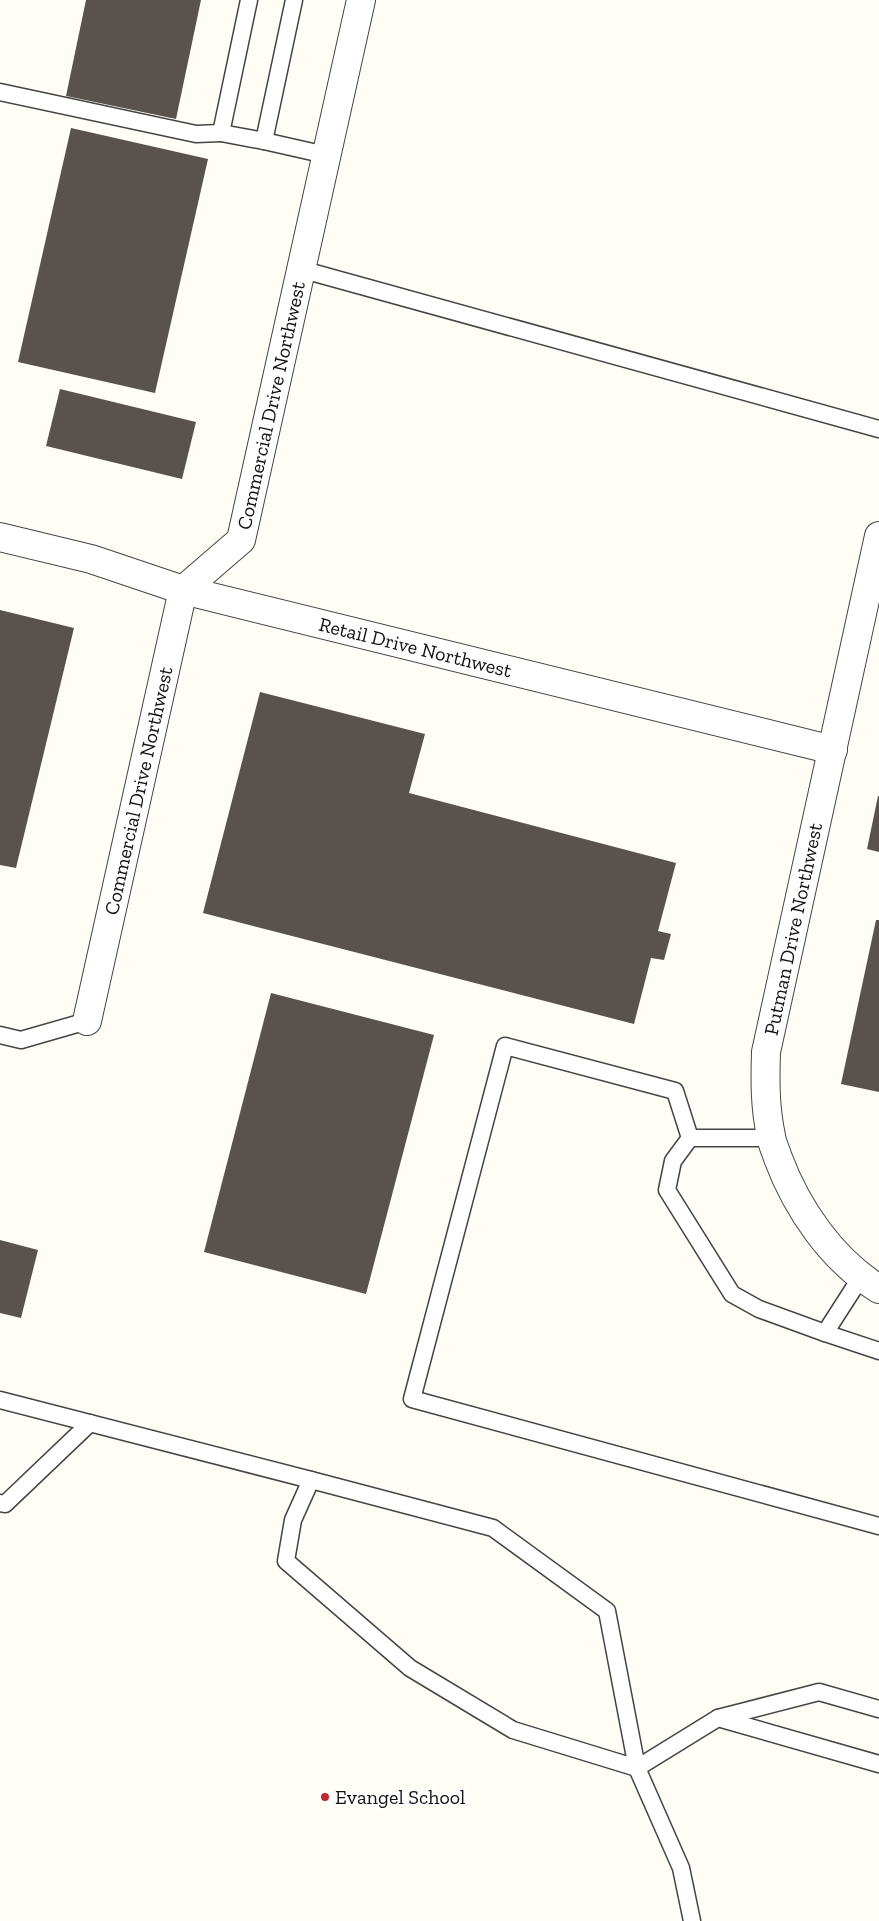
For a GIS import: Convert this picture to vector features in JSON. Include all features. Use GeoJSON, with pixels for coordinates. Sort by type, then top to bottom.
{"type":"FeatureCollection","features":[{"type":"Feature","properties":{"kind":"street","name":"Commercial Drive Northwest"},"geometry":{"type":"LineString","coordinates":[[87,1021],[184,590],[242,540],[300,269],[361,0]]}},
{"type":"Feature","properties":{"kind":"street","name":"Putman Drive Northwest"},"geometry":{"type":"LineString","coordinates":[[870,1283],[836,1253],[805,1214],[786,1178],[771,1138],[764,1093],[766,1052],[879,536]]}},
{"type":"Feature","properties":{"kind":"street","name":"Retail Drive Northwest"},"geometry":{"type":"LineString","coordinates":[[0,537],[92,559],[184,590],[833,750]]}},
{"type":"Feature","properties":{"kind":"lane"},"geometry":{"type":"LineString","coordinates":[[221,133],[249,0]]}},
{"type":"Feature","properties":{"kind":"lane"},"geometry":{"type":"LineString","coordinates":[[264,141],[294,0]]}},
{"type":"Feature","properties":{"kind":"lane"},"geometry":{"type":"LineString","coordinates":[[0,92],[196,134],[221,133],[326,156]]}},
{"type":"Feature","properties":{"kind":"lane"},"geometry":{"type":"LineString","coordinates":[[300,269],[879,429]]}},
{"type":"Feature","properties":{"kind":"lane"},"geometry":{"type":"LineString","coordinates":[[0,1035],[21,1040],[87,1021]]}},
{"type":"Feature","properties":{"kind":"lane"},"geometry":{"type":"LineString","coordinates":[[690,1138],[675,1091],[505,1046],[412,1399],[879,1526]]}},
{"type":"Feature","properties":{"kind":"lane"},"geometry":{"type":"LineString","coordinates":[[690,1138],[771,1138]]}},
{"type":"Feature","properties":{"kind":"lane"},"geometry":{"type":"LineString","coordinates":[[690,1138],[673,1161],[667,1190],[732,1294],[759,1309],[879,1351]]}},
{"type":"Feature","properties":{"kind":"lane"},"geometry":{"type":"LineString","coordinates":[[825,1333],[870,1283]]}},
{"type":"Feature","properties":{"kind":"lane"},"geometry":{"type":"LineString","coordinates":[[0,1400],[494,1528],[607,1611],[637,1768],[681,1868],[692,1921]]}},
{"type":"Feature","properties":{"kind":"lane"},"geometry":{"type":"LineString","coordinates":[[0,1503],[5,1504],[90,1423]]}},
{"type":"Feature","properties":{"kind":"lane"},"geometry":{"type":"LineString","coordinates":[[311,1480],[293,1520],[286,1561],[410,1668],[514,1730],[637,1768],[718,1718],[819,1692],[879,1709]]}},
{"type":"Feature","properties":{"kind":"lane"},"geometry":{"type":"LineString","coordinates":[[718,1718],[879,1764]]}},
{"type":"Feature","properties":{"kind":"building"},"geometry":{"type":"Polygon","coordinates":[[[86,0],[201,0],[176,119],[66,96],[86,0]]]}},
{"type":"Feature","properties":{"kind":"building"},"geometry":{"type":"Polygon","coordinates":[[[71,128],[208,159],[155,393],[18,362],[71,128]]]}},
{"type":"Feature","properties":{"kind":"building"},"geometry":{"type":"Polygon","coordinates":[[[60,389],[196,422],[182,479],[46,446],[60,389]]]}},
{"type":"Feature","properties":{"kind":"building"},"geometry":{"type":"Polygon","coordinates":[[[0,610],[74,628],[16,868],[0,865],[0,610]]]}},
{"type":"Feature","properties":{"kind":"building"},"geometry":{"type":"Polygon","coordinates":[[[260,692],[425,734],[409,793],[676,863],[658,931],[671,934],[664,960],[651,958],[634,1024],[203,913],[260,692]]]}},
{"type":"Feature","properties":{"kind":"building"},"geometry":{"type":"Polygon","coordinates":[[[879,796],[879,852],[867,849],[879,796]]]}},
{"type":"Feature","properties":{"kind":"building"},"geometry":{"type":"Polygon","coordinates":[[[876,920],[879,920],[879,1092],[841,1084],[876,920]]]}},
{"type":"Feature","properties":{"kind":"building"},"geometry":{"type":"Polygon","coordinates":[[[271,993],[434,1035],[366,1294],[204,1252],[271,993]]]}},
{"type":"Feature","properties":{"kind":"building"},"geometry":{"type":"Polygon","coordinates":[[[0,1240],[38,1250],[21,1318],[0,1313],[0,1240]]]}},
{"type":"Feature","properties":{"kind":"place","name":"Evangel School"},"geometry":{"type":"Point","coordinates":[325,1797]}}]}
